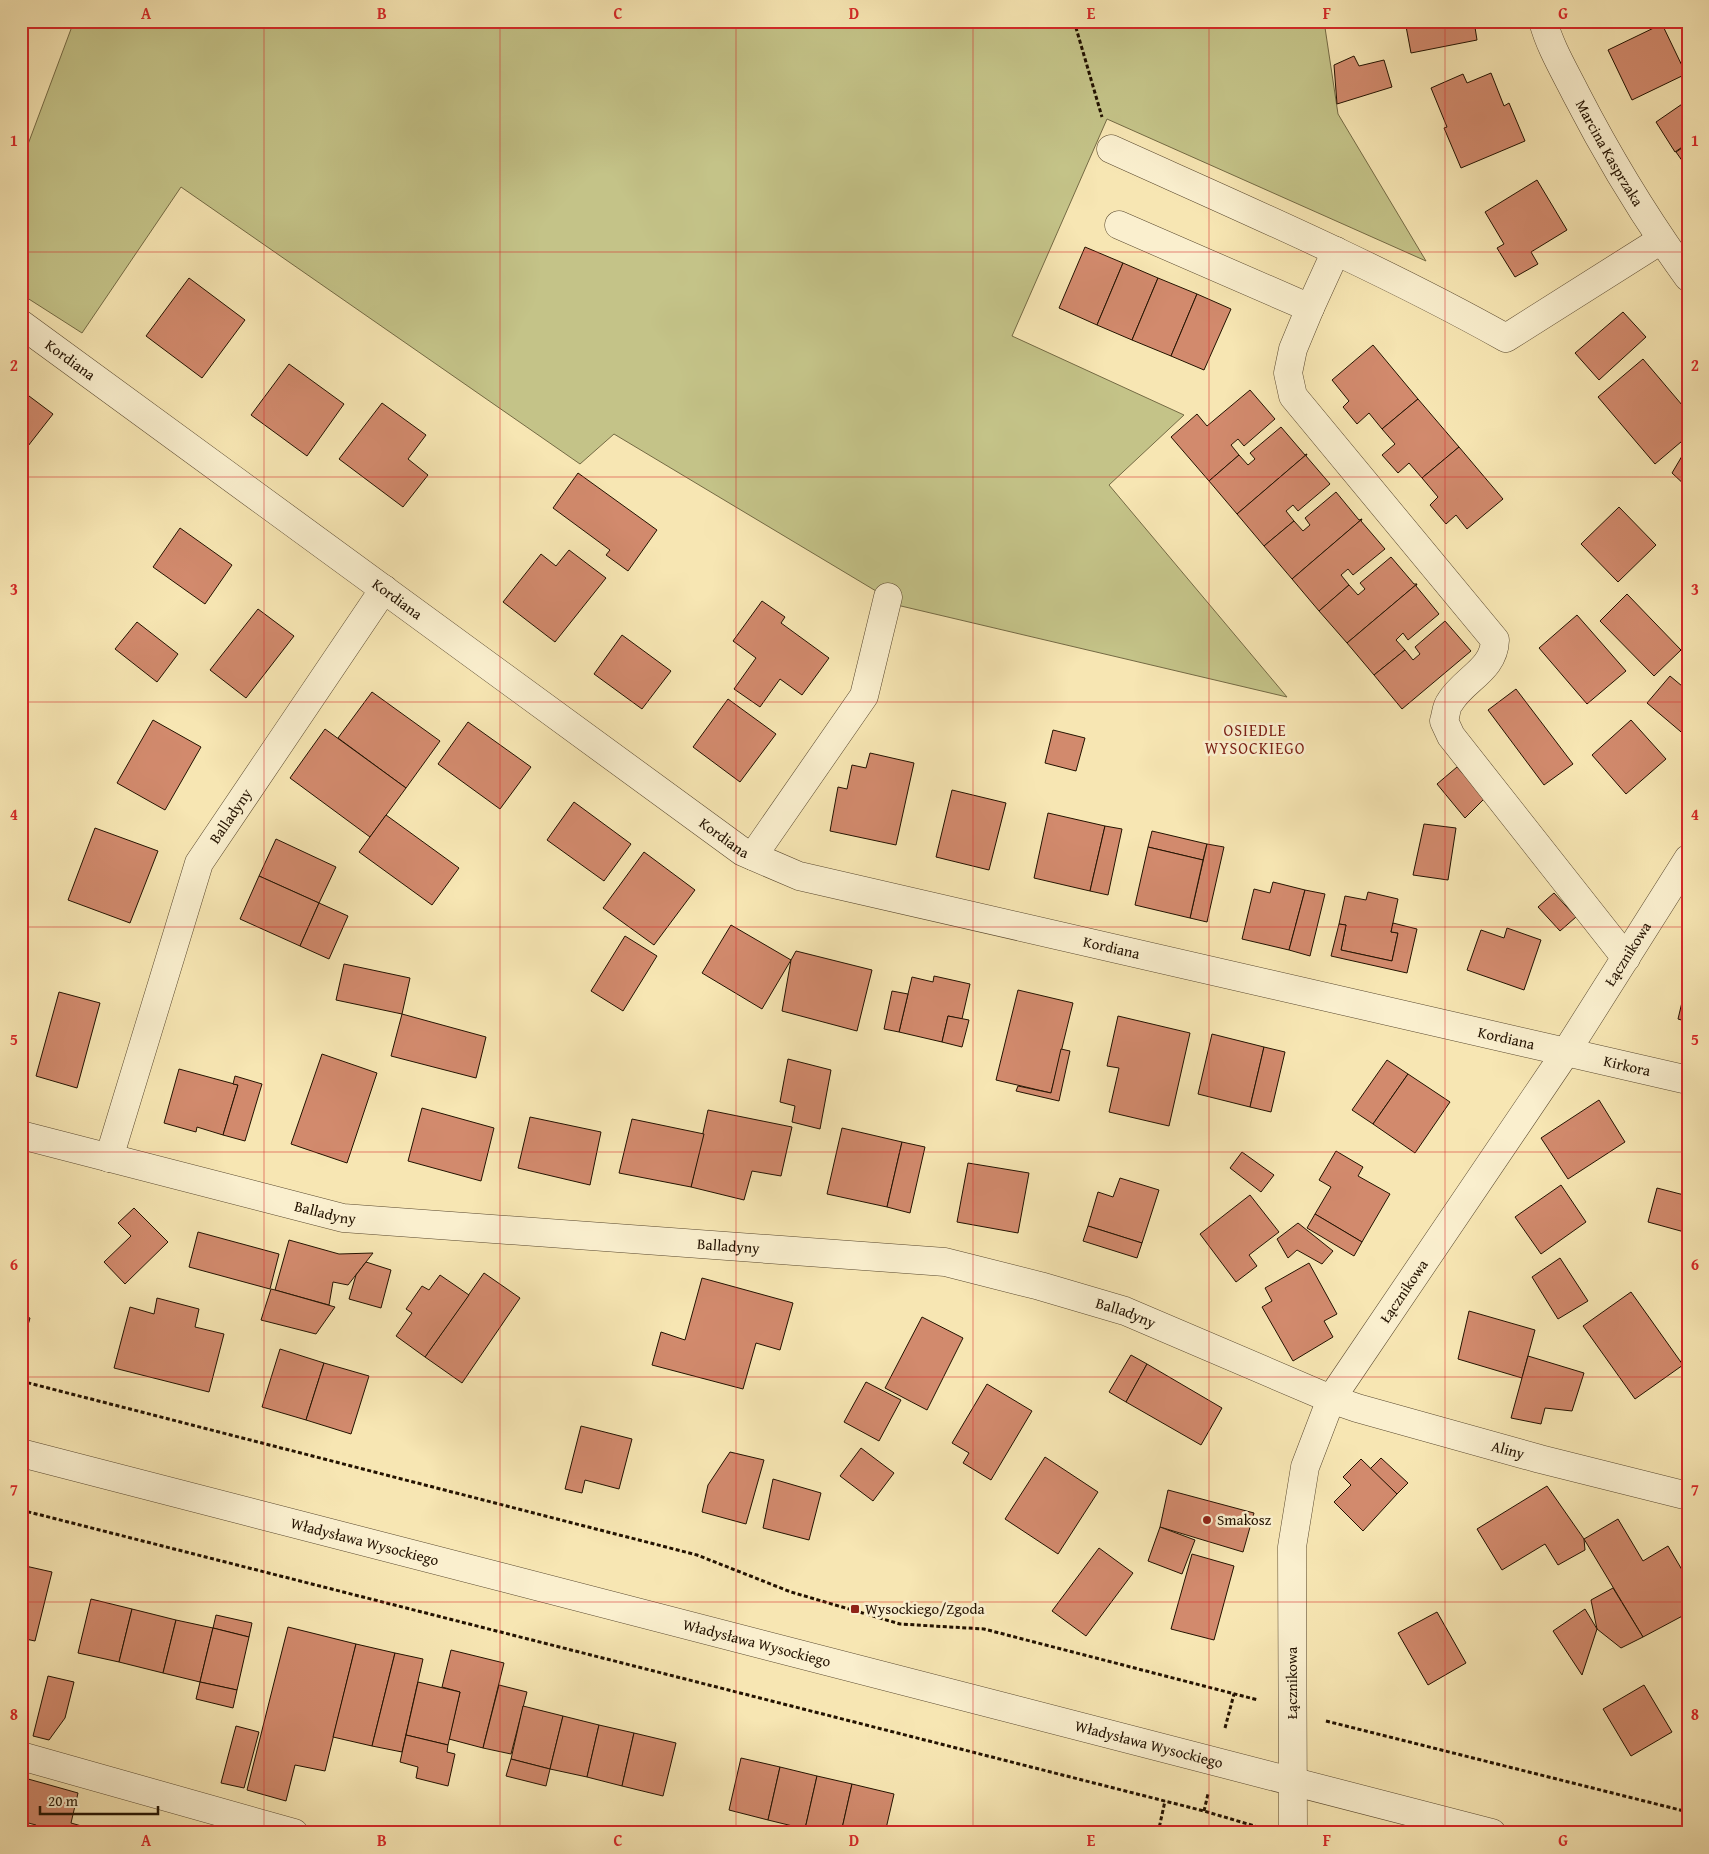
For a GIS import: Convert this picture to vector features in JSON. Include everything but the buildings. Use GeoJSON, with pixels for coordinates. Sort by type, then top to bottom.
{"type":"FeatureCollection","features":[{"type":"Feature","properties":{"kind":"street","name":"Marcina Kasprzaka"},"geometry":{"type":"LineString","coordinates":[[1543,21],[1548,40],[1598,137],[1661,240],[1688,278]]}},
{"type":"Feature","properties":{"kind":"street"},"geometry":{"type":"LineString","coordinates":[[1111,149],[1336,251],[1449,307],[1506,338],[1661,240]]}},
{"type":"Feature","properties":{"kind":"street"},"geometry":{"type":"LineString","coordinates":[[1119,225],[1310,308]]}},
{"type":"Feature","properties":{"kind":"street"},"geometry":{"type":"LineString","coordinates":[[1336,251],[1293,349],[1288,373],[1293,396],[1495,640],[1495,653],[1486,666],[1449,703],[1444,721],[1451,736],[1626,958]]}},
{"type":"Feature","properties":{"kind":"street","name":"Kordiana"},"geometry":{"type":"LineString","coordinates":[[21,324],[743,852],[799,876],[1566,1052]]}},
{"type":"Feature","properties":{"kind":"street","name":"Balladyny"},"geometry":{"type":"LineString","coordinates":[[109,1158],[199,863],[384,590]]}},
{"type":"Feature","properties":{"kind":"street"},"geometry":{"type":"LineString","coordinates":[[753,856],[864,696],[888,597]]}},
{"type":"Feature","properties":{"kind":"street","name":"Łącznikowa"},"geometry":{"type":"LineString","coordinates":[[1293,1833],[1292,1547],[1305,1467],[1331,1399],[1566,1052],[1688,859]]}},
{"type":"Feature","properties":{"kind":"street","name":"Kirkora"},"geometry":{"type":"LineString","coordinates":[[1566,1052],[1688,1080]]}},
{"type":"Feature","properties":{"kind":"street","name":"Balladyny"},"geometry":{"type":"LineString","coordinates":[[21,1135],[343,1218],[945,1262],[1040,1286],[1125,1312],[1331,1399]]}},
{"type":"Feature","properties":{"kind":"street","name":"Aliny"},"geometry":{"type":"LineString","coordinates":[[1331,1399],[1540,1459],[1688,1496]]}},
{"type":"Feature","properties":{"kind":"street","name":"Władysława Wysockiego"},"geometry":{"type":"LineString","coordinates":[[21,1453],[1492,1833]]}},
{"type":"Feature","properties":{"kind":"street"},"geometry":{"type":"LineString","coordinates":[[21,1756],[293,1833]]}},
{"type":"Feature","properties":{"kind":"path"},"geometry":{"type":"LineString","coordinates":[[1074,21],[1111,149]]}},
{"type":"Feature","properties":{"kind":"path"},"geometry":{"type":"LineString","coordinates":[[21,1381],[697,1555],[791,1592],[900,1624],[984,1629],[1263,1702],[1292,1701],[1323,1720],[1688,1812]]}},
{"type":"Feature","properties":{"kind":"path"},"geometry":{"type":"LineString","coordinates":[[21,1510],[1165,1801],[1248,1825],[1246,1833]]}},
{"type":"Feature","properties":{"kind":"path"},"geometry":{"type":"LineString","coordinates":[[1158,1833],[1165,1801]]}},
{"type":"Feature","properties":{"kind":"shaded area"},"geometry":{"type":"Polygon","coordinates":[[[74,21],[1324,21],[1338,114],[1426,261],[1107,119],[1012,336],[1184,415],[1109,485],[1287,697],[901,606],[614,434],[580,464],[181,187],[82,333],[21,294],[21,163],[74,21]]]}},
{"type":"Feature","properties":{"kind":"place","name":"Smakosz"},"geometry":{"type":"Point","coordinates":[1207,1520]}},
{"type":"Feature","properties":{"kind":"place","name":"Wysockiego/Zgoda"},"geometry":{"type":"Point","coordinates":[855,1609]}},
{"type":"Feature","properties":{"kind":"district","name":"OSIEDLE WYSOCKIEGO"},"geometry":{"type":"Point","coordinates":[1255,739]}}]}
